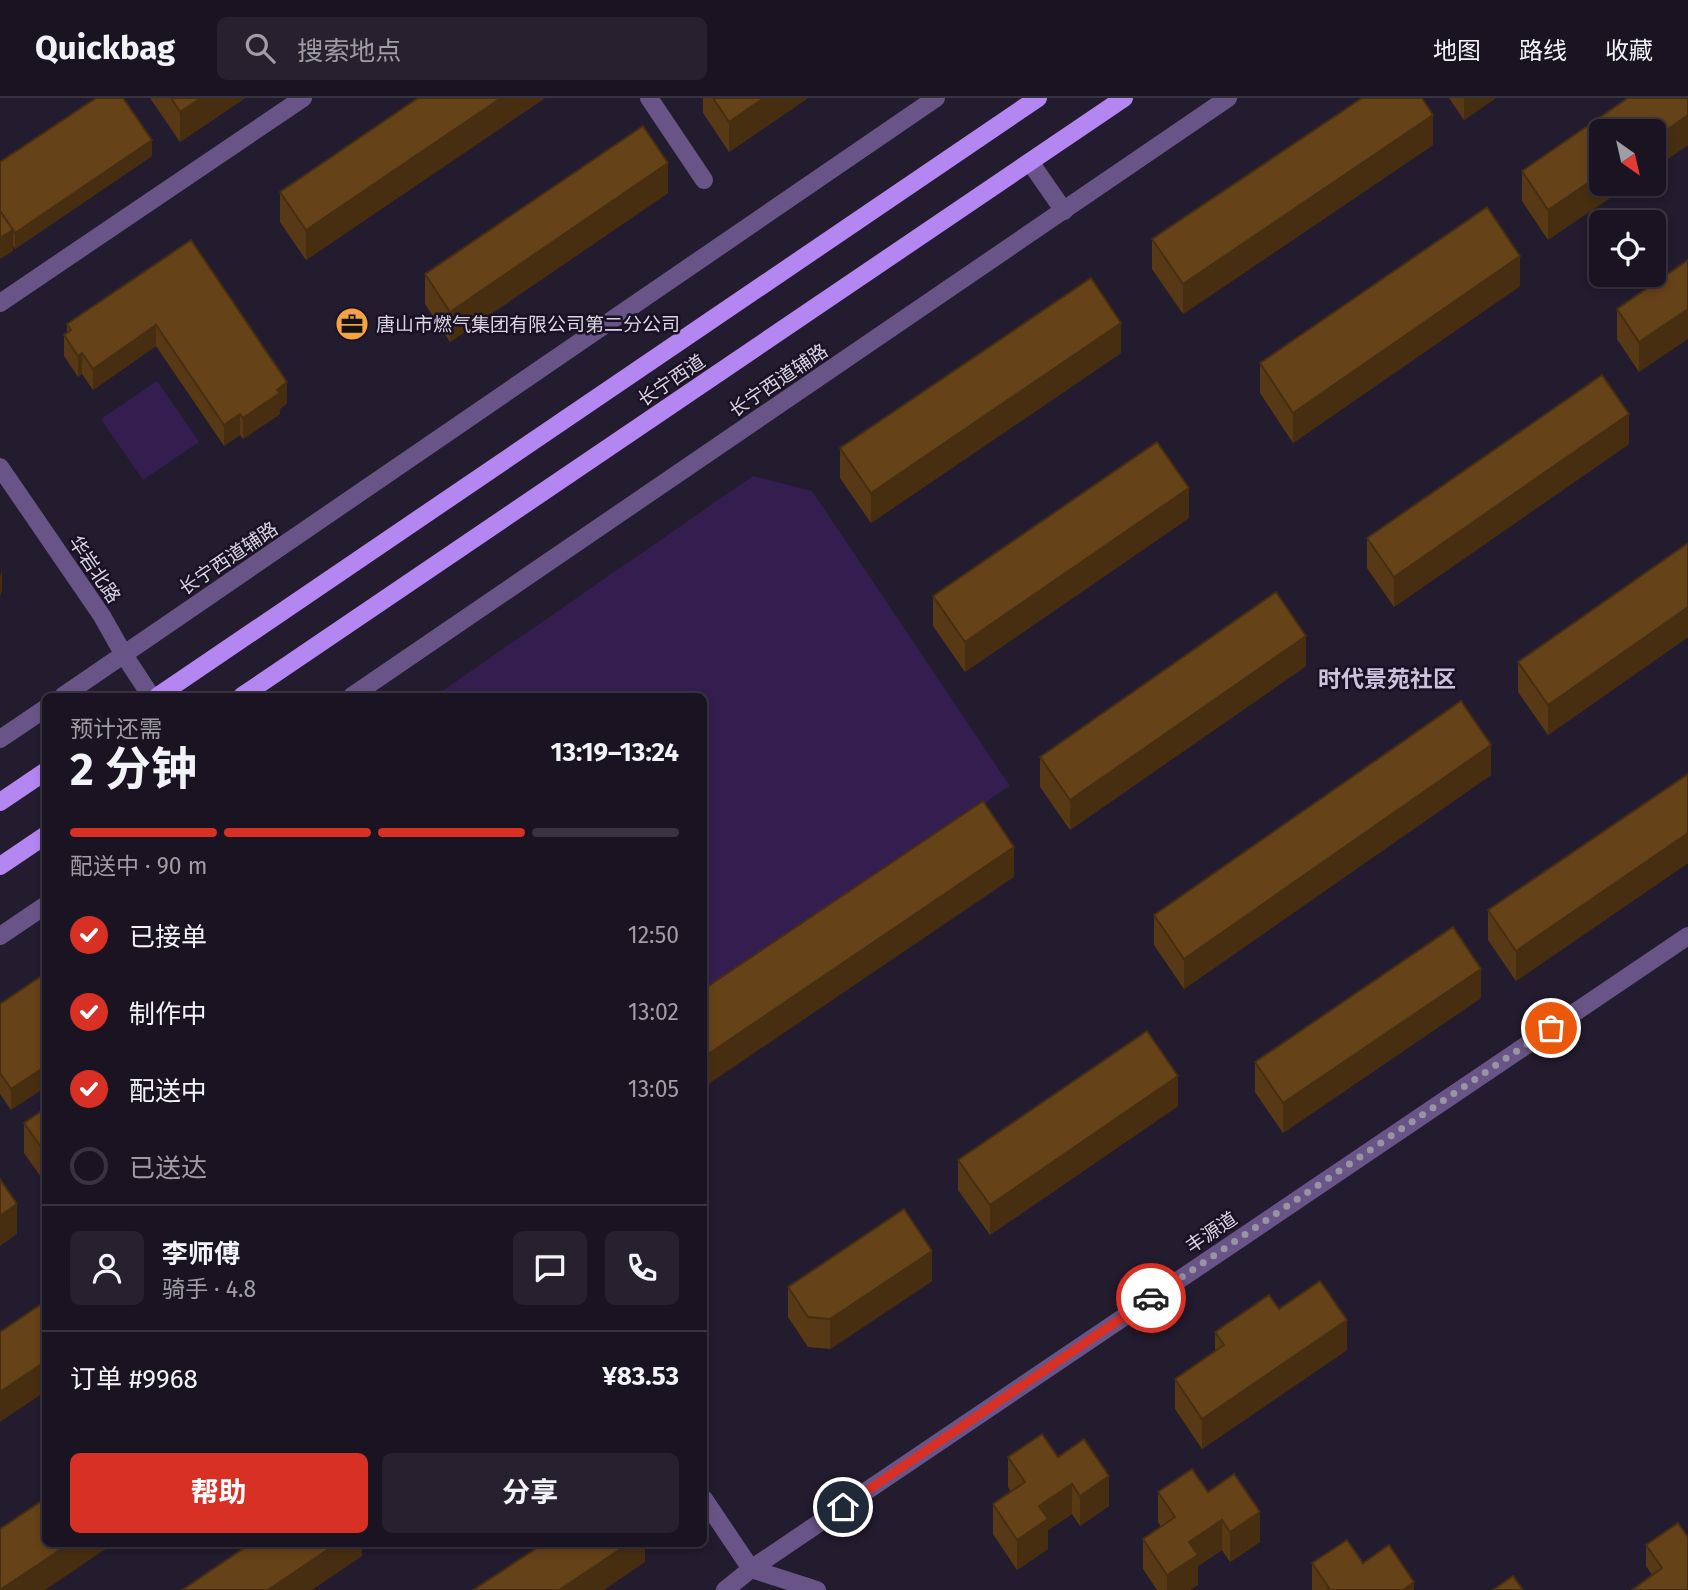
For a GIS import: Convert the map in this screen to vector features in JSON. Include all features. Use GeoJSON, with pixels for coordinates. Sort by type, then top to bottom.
{"type":"FeatureCollection","features":[{"type":"Feature","properties":{"kind":"main road","name":"长宁西道"},"geometry":{"type":"LineString","coordinates":[[163,693],[1038,98]]}},
{"type":"Feature","properties":{"kind":"main road","name":"长宁西道"},"geometry":{"type":"LineString","coordinates":[[246,693],[1124,98]]}},
{"type":"Feature","properties":{"kind":"main road"},"geometry":{"type":"LineString","coordinates":[[0,802],[42,774]]}},
{"type":"Feature","properties":{"kind":"main road"},"geometry":{"type":"LineString","coordinates":[[0,866],[42,838]]}},
{"type":"Feature","properties":{"kind":"street"},"geometry":{"type":"LineString","coordinates":[[0,303],[303,98]]}},
{"type":"Feature","properties":{"kind":"street"},"geometry":{"type":"LineString","coordinates":[[649,98],[704,180]]}},
{"type":"Feature","properties":{"kind":"street","name":"长宁西道辅路"},"geometry":{"type":"LineString","coordinates":[[67,693],[936,98]]}},
{"type":"Feature","properties":{"kind":"street","name":"长宁西道辅路"},"geometry":{"type":"LineString","coordinates":[[356,693],[1228,98]]}},
{"type":"Feature","properties":{"kind":"street"},"geometry":{"type":"LineString","coordinates":[[1030,162],[1064,211]]}},
{"type":"Feature","properties":{"kind":"street","name":"华岩北路"},"geometry":{"type":"LineString","coordinates":[[0,467],[102,616],[150,693]]}},
{"type":"Feature","properties":{"kind":"street"},"geometry":{"type":"LineString","coordinates":[[0,739],[42,711]]}},
{"type":"Feature","properties":{"kind":"street"},"geometry":{"type":"LineString","coordinates":[[0,936],[42,908]]}},
{"type":"Feature","properties":{"kind":"street","name":"丰源道"},"geometry":{"type":"LineString","coordinates":[[725,1590],[751,1569],[1688,936]]}},
{"type":"Feature","properties":{"kind":"street"},"geometry":{"type":"LineString","coordinates":[[707,1503],[751,1569],[817,1590]]}},
{"type":"Feature","properties":{"kind":"shaded area"},"geometry":{"type":"Polygon","coordinates":[[[157,381],[199,442],[143,480],[101,419],[157,381]]]}},
{"type":"Feature","properties":{"kind":"shaded area"},"geometry":{"type":"Polygon","coordinates":[[[753,476],[812,491],[1010,786],[707,987],[707,693],[439,693],[753,476]]]}},
{"type":"Feature","properties":{"kind":"building"},"geometry":{"type":"Polygon","coordinates":[[[96,98],[123,98],[152,140],[15,233],[0,211],[0,162],[96,98]]]}},
{"type":"Feature","properties":{"kind":"building"},"geometry":{"type":"Polygon","coordinates":[[[171,98],[201,98],[180,112],[171,98]]]}},
{"type":"Feature","properties":{"kind":"building"},"geometry":{"type":"Polygon","coordinates":[[[418,98],[501,98],[306,230],[280,192],[418,98]]]}},
{"type":"Feature","properties":{"kind":"building"},"geometry":{"type":"Polygon","coordinates":[[[713,98],[764,98],[729,122],[713,98]]]}},
{"type":"Feature","properties":{"kind":"building"},"geometry":{"type":"Polygon","coordinates":[[[1362,98],[1422,98],[1433,115],[1183,284],[1152,239],[1362,98]]]}},
{"type":"Feature","properties":{"kind":"building"},"geometry":{"type":"Polygon","coordinates":[[[1628,98],[1688,98],[1688,115],[1666,131],[1666,119],[1598,119],[1628,98]]]}},
{"type":"Feature","properties":{"kind":"building"},"geometry":{"type":"Polygon","coordinates":[[[1589,125],[1589,182],[1548,210],[1522,171],[1589,125]]]}},
{"type":"Feature","properties":{"kind":"building"},"geometry":{"type":"Polygon","coordinates":[[[643,126],[668,163],[450,312],[425,274],[643,126]]]}},
{"type":"Feature","properties":{"kind":"building"},"geometry":{"type":"Polygon","coordinates":[[[1487,207],[1520,256],[1293,413],[1260,363],[1487,207]]]}},
{"type":"Feature","properties":{"kind":"building"},"geometry":{"type":"Polygon","coordinates":[[[0,211],[13,230],[0,238],[0,211]]]}},
{"type":"Feature","properties":{"kind":"building"},"geometry":{"type":"Polygon","coordinates":[[[191,240],[287,382],[277,390],[280,393],[243,418],[240,414],[224,425],[156,325],[93,369],[82,353],[78,356],[64,335],[71,330],[67,324],[191,240]]]}},
{"type":"Feature","properties":{"kind":"building"},"geometry":{"type":"Polygon","coordinates":[[[1688,260],[1688,309],[1639,342],[1617,309],[1649,287],[1666,287],[1666,275],[1688,260]]]}},
{"type":"Feature","properties":{"kind":"building"},"geometry":{"type":"Polygon","coordinates":[[[1091,278],[1121,323],[871,493],[840,448],[1091,278]]]}},
{"type":"Feature","properties":{"kind":"building"},"geometry":{"type":"Polygon","coordinates":[[[1602,375],[1629,414],[1394,577],[1367,538],[1602,375]]]}},
{"type":"Feature","properties":{"kind":"building"},"geometry":{"type":"Polygon","coordinates":[[[1157,442],[1189,488],[965,642],[933,596],[1157,442]]]}},
{"type":"Feature","properties":{"kind":"building"},"geometry":{"type":"Polygon","coordinates":[[[1688,543],[1688,607],[1548,705],[1518,662],[1688,543]]]}},
{"type":"Feature","properties":{"kind":"building"},"geometry":{"type":"Polygon","coordinates":[[[1276,592],[1306,636],[1070,800],[1040,757],[1276,592]]]}},
{"type":"Feature","properties":{"kind":"building"},"geometry":{"type":"Polygon","coordinates":[[[1461,701],[1491,745],[1184,959],[1154,915],[1461,701]]]}},
{"type":"Feature","properties":{"kind":"building"},"geometry":{"type":"Polygon","coordinates":[[[1688,774],[1688,833],[1516,951],[1488,910],[1688,774]]]}},
{"type":"Feature","properties":{"kind":"building"},"geometry":{"type":"Polygon","coordinates":[[[983,801],[1014,847],[707,1055],[707,987],[983,801]]]}},
{"type":"Feature","properties":{"kind":"building"},"geometry":{"type":"Polygon","coordinates":[[[1453,927],[1481,969],[1283,1103],[1255,1062],[1453,927]]]}},
{"type":"Feature","properties":{"kind":"building"},"geometry":{"type":"Polygon","coordinates":[[[42,976],[42,1069],[11,1089],[0,1073],[0,1004],[42,976]]]}},
{"type":"Feature","properties":{"kind":"building"},"geometry":{"type":"Polygon","coordinates":[[[1147,1031],[1178,1076],[990,1205],[958,1160],[1147,1031]]]}},
{"type":"Feature","properties":{"kind":"building"},"geometry":{"type":"Polygon","coordinates":[[[42,1111],[42,1148],[24,1123],[42,1111]]]}},
{"type":"Feature","properties":{"kind":"building"},"geometry":{"type":"Polygon","coordinates":[[[0,1179],[17,1204],[0,1216],[0,1179]]]}},
{"type":"Feature","properties":{"kind":"building"},"geometry":{"type":"Polygon","coordinates":[[[904,1209],[932,1251],[830,1319],[808,1317],[788,1287],[904,1209]]]}},
{"type":"Feature","properties":{"kind":"building"},"geometry":{"type":"Polygon","coordinates":[[[1320,1281],[1347,1320],[1202,1419],[1175,1379],[1224,1345],[1215,1332],[1269,1295],[1279,1309],[1320,1281]]]}},
{"type":"Feature","properties":{"kind":"building"},"geometry":{"type":"Polygon","coordinates":[[[42,1304],[42,1364],[0,1392],[0,1332],[42,1304]]]}},
{"type":"Feature","properties":{"kind":"building"},"geometry":{"type":"Polygon","coordinates":[[[1042,1434],[1058,1457],[1084,1439],[1109,1476],[1080,1496],[1072,1484],[1039,1506],[1048,1519],[1017,1540],[993,1504],[1025,1482],[1008,1457],[1042,1434]]]}},
{"type":"Feature","properties":{"kind":"building"},"geometry":{"type":"Polygon","coordinates":[[[1192,1469],[1208,1492],[1234,1474],[1260,1512],[1230,1532],[1222,1520],[1189,1542],[1198,1555],[1167,1575],[1143,1539],[1175,1517],[1158,1492],[1192,1469]]]}},
{"type":"Feature","properties":{"kind":"building"},"geometry":{"type":"Polygon","coordinates":[[[42,1501],[42,1547],[64,1547],[0,1590],[0,1529],[42,1501]]]}},
{"type":"Feature","properties":{"kind":"building"},"geometry":{"type":"Polygon","coordinates":[[[1678,1523],[1688,1537],[1688,1590],[1632,1590],[1662,1568],[1646,1545],[1678,1523]]]}},
{"type":"Feature","properties":{"kind":"building"},"geometry":{"type":"Polygon","coordinates":[[[1347,1540],[1363,1563],[1389,1545],[1414,1582],[1403,1590],[1327,1590],[1329,1588],[1312,1563],[1347,1540]]]}},
{"type":"Feature","properties":{"kind":"building"},"geometry":{"type":"Polygon","coordinates":[[[246,1547],[332,1547],[268,1590],[182,1590],[246,1547]]]}},
{"type":"Feature","properties":{"kind":"building"},"geometry":{"type":"Polygon","coordinates":[[[538,1547],[624,1547],[559,1590],[473,1590],[538,1547]]]}},
{"type":"Feature","properties":{"kind":"building"},"geometry":{"type":"Polygon","coordinates":[[[1513,1576],[1523,1590],[1493,1590],[1513,1576]]]}},
{"type":"Feature","properties":{"kind":"way so far"},"geometry":{"type":"LineString","coordinates":[[1151,1298],[1551,1028]]}},
{"type":"Feature","properties":{"kind":"place","name":"唐山市燃气集团有限公司第二分公司"},"geometry":{"type":"Point","coordinates":[352,324]}},
{"type":"Feature","properties":{"kind":"district","name":"时代景苑社区"},"geometry":{"type":"Point","coordinates":[1387,679]}},
{"type":"Feature","properties":{"kind":"route"},"geometry":{"type":"LineString","coordinates":[[843,1507],[1151,1298]]}}]}
